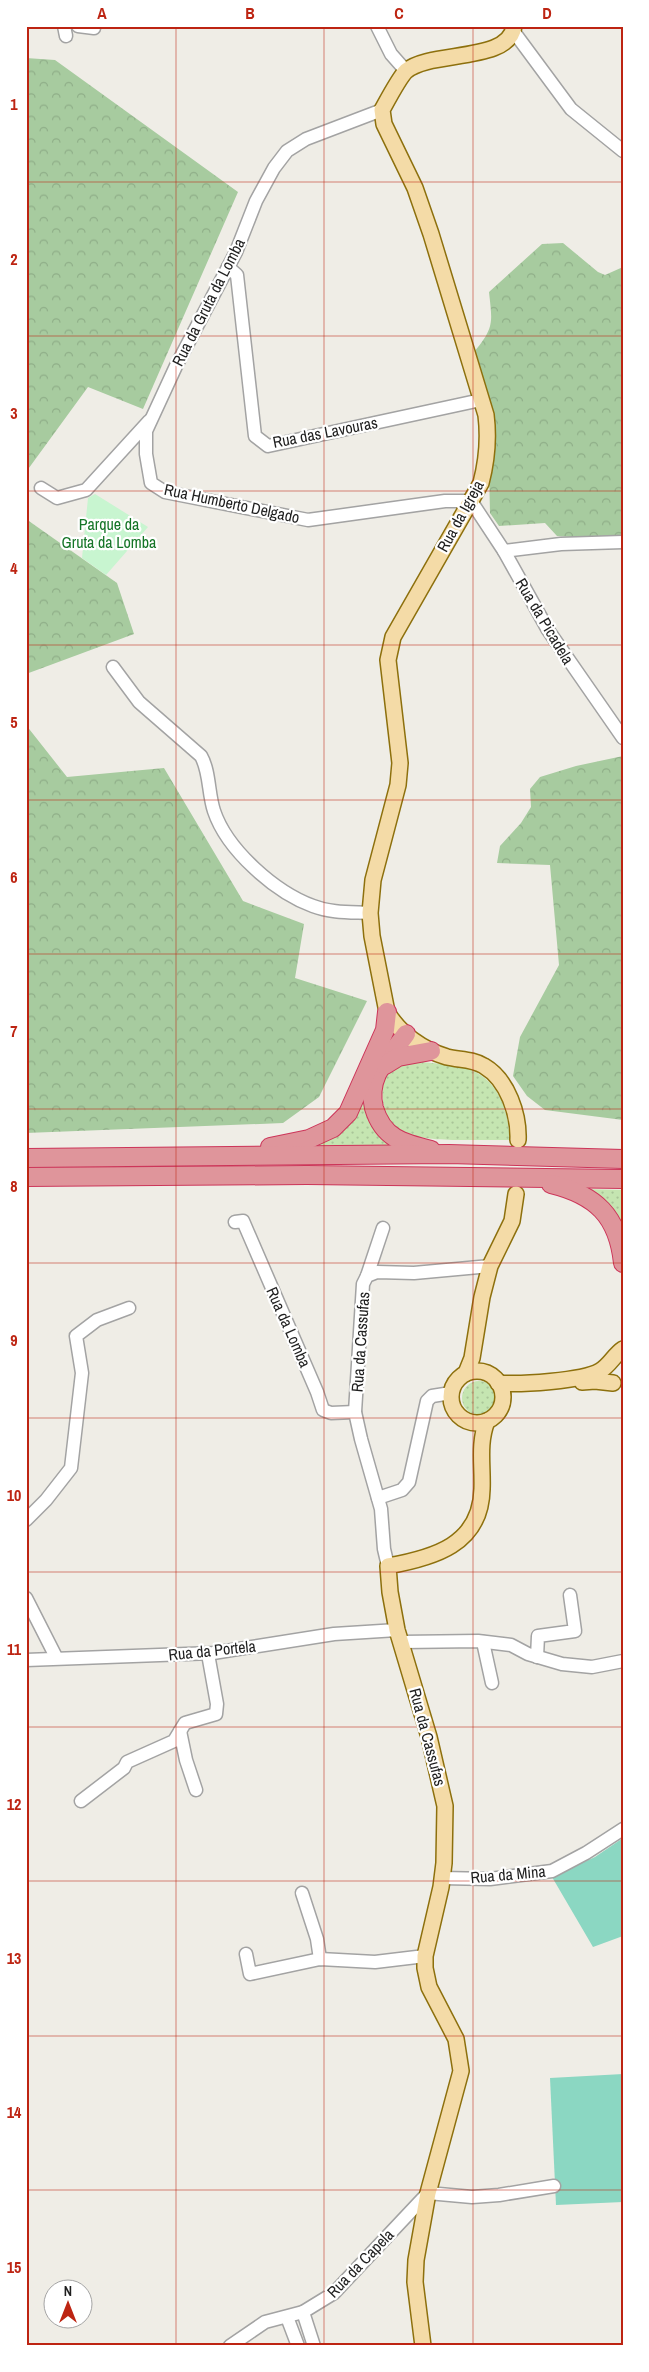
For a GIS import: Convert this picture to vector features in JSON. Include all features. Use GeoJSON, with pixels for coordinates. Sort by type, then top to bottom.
{"type":"FeatureCollection","features":[{"type":"Feature","properties":{"kind":"highway"},"geometry":{"type":"LineString","coordinates":[[388,1012],[372,1086],[372,1100],[379,1124],[397,1140],[449,1154]]}},
{"type":"Feature","properties":{"kind":"highway"},"geometry":{"type":"LineString","coordinates":[[245,1154],[274,1146],[309,1140],[333,1128],[348,1113],[377,1062],[382,1047],[406,1034]]}},
{"type":"Feature","properties":{"kind":"highway"},"geometry":{"type":"LineString","coordinates":[[377,1062],[430,1051]]}},
{"type":"Feature","properties":{"kind":"highway"},"geometry":{"type":"LineString","coordinates":[[26,1158],[245,1154],[449,1154],[623,1159]]}},
{"type":"Feature","properties":{"kind":"highway"},"geometry":{"type":"LineString","coordinates":[[26,1177],[308,1174],[623,1179]]}},
{"type":"Feature","properties":{"kind":"highway"},"geometry":{"type":"LineString","coordinates":[[526,1178],[571,1189],[596,1204],[613,1223],[618,1235],[623,1263]]}},
{"type":"Feature","properties":{"kind":"main road"},"geometry":{"type":"LineString","coordinates":[[382,110],[406,71],[436,60],[500,46],[514,29]]}},
{"type":"Feature","properties":{"kind":"main road","name":"Rua da Igreja"},"geometry":{"type":"LineString","coordinates":[[382,110],[384,124],[415,188],[431,234],[489,436],[483,474],[471,501],[393,637],[388,660],[400,763],[398,785],[373,880],[370,913],[372,936],[388,1012],[396,1025],[415,1043],[430,1051],[485,1066],[507,1093],[518,1128],[518,1140]]}},
{"type":"Feature","properties":{"kind":"main road","name":"Rua da Igreja"},"geometry":{"type":"LineString","coordinates":[[378,962],[406,1034]]}},
{"type":"Feature","properties":{"kind":"main road"},"geometry":{"type":"LineString","coordinates":[[466,1374],[472,1358],[490,1266],[512,1222],[516,1194]]}},
{"type":"Feature","properties":{"kind":"main road"},"geometry":{"type":"LineString","coordinates":[[467,1421],[473,1423],[487,1421],[494,1417],[502,1404],[503,1396],[493,1378],[477,1328]]}},
{"type":"Feature","properties":{"kind":"main road"},"geometry":{"type":"LineString","coordinates":[[481,1444],[467,1421],[452,1407],[451,1393],[459,1378],[466,1374],[481,1372],[493,1378],[522,1384],[587,1375],[600,1371],[623,1349]]}},
{"type":"Feature","properties":{"kind":"main road"},"geometry":{"type":"LineString","coordinates":[[612,1361],[611,1376],[618,1388]]}},
{"type":"Feature","properties":{"kind":"main road"},"geometry":{"type":"LineString","coordinates":[[502,1404],[528,1390],[595,1381],[618,1388]]}},
{"type":"Feature","properties":{"kind":"main road"},"geometry":{"type":"LineString","coordinates":[[388,1566],[424,1560],[438,1554],[453,1545],[474,1522],[480,1508],[482,1490],[481,1444],[487,1421]]}},
{"type":"Feature","properties":{"kind":"main road","name":"Rua da Cassufas"},"geometry":{"type":"LineString","coordinates":[[388,1566],[391,1600],[399,1636],[429,1737],[445,1806],[442,1878],[425,1956],[429,1987],[456,2039],[461,2072],[428,2192],[416,2260],[415,2282],[423,2346]]}},
{"type":"Feature","properties":{"kind":"street"},"geometry":{"type":"LineString","coordinates":[[78,26],[94,28]]}},
{"type":"Feature","properties":{"kind":"street"},"geometry":{"type":"LineString","coordinates":[[378,26],[391,54],[406,71]]}},
{"type":"Feature","properties":{"kind":"street"},"geometry":{"type":"LineString","coordinates":[[514,29],[570,109],[623,151]]}},
{"type":"Feature","properties":{"kind":"street","name":"Rua da Gruta da Lomba"},"geometry":{"type":"LineString","coordinates":[[42,488],[57,498],[86,490],[153,417],[176,366],[228,267],[256,201],[287,151],[306,139],[382,110]]}},
{"type":"Feature","properties":{"kind":"street","name":"Rua das Lavouras"},"geometry":{"type":"LineString","coordinates":[[228,267],[237,275],[255,436],[268,446],[480,400]]}},
{"type":"Feature","properties":{"kind":"street","name":"Rua Humberto Delgado"},"geometry":{"type":"LineString","coordinates":[[153,417],[146,431],[146,454],[151,483],[165,492],[308,520],[446,501],[471,501]]}},
{"type":"Feature","properties":{"kind":"street","name":"Rua da Picadela"},"geometry":{"type":"LineString","coordinates":[[471,501],[504,550],[548,630],[623,738]]}},
{"type":"Feature","properties":{"kind":"street"},"geometry":{"type":"LineString","coordinates":[[504,550],[561,544],[623,542]]}},
{"type":"Feature","properties":{"kind":"street"},"geometry":{"type":"LineString","coordinates":[[113,667],[139,702],[201,756],[206,765],[208,788],[214,813],[233,847],[260,874],[313,906],[341,912],[370,913]]}},
{"type":"Feature","properties":{"kind":"street","name":"Rua da Lomba"},"geometry":{"type":"LineString","coordinates":[[235,1222],[242,1221],[317,1392],[323,1410],[331,1413],[355,1412]]}},
{"type":"Feature","properties":{"kind":"street","name":"Rua da Cassufas"},"geometry":{"type":"LineString","coordinates":[[383,1228],[363,1284],[355,1412],[378,1498],[388,1566]]}},
{"type":"Feature","properties":{"kind":"street","name":"Rua da Cassufas"},"geometry":{"type":"LineString","coordinates":[[367,1276],[377,1272],[414,1273],[490,1266]]}},
{"type":"Feature","properties":{"kind":"street"},"geometry":{"type":"LineString","coordinates":[[26,1520],[71,1468],[82,1373],[76,1336],[97,1320],[130,1308]]}},
{"type":"Feature","properties":{"kind":"street"},"geometry":{"type":"LineString","coordinates":[[378,1498],[402,1490],[409,1482],[427,1401],[432,1396],[451,1393]]}},
{"type":"Feature","properties":{"kind":"street"},"geometry":{"type":"LineString","coordinates":[[538,1657],[538,1636],[575,1632],[570,1595]]}},
{"type":"Feature","properties":{"kind":"street"},"geometry":{"type":"LineString","coordinates":[[26,1598],[56,1657]]}},
{"type":"Feature","properties":{"kind":"street","name":"Rua da Portela"},"geometry":{"type":"LineString","coordinates":[[26,1660],[56,1657],[208,1654],[334,1634],[399,1636],[510,1645],[538,1657],[562,1664],[592,1667],[623,1661]]}},
{"type":"Feature","properties":{"kind":"street"},"geometry":{"type":"LineString","coordinates":[[483,1642],[492,1683]]}},
{"type":"Feature","properties":{"kind":"street"},"geometry":{"type":"LineString","coordinates":[[81,1801],[124,1768],[127,1762],[174,1741],[185,1723],[216,1714],[217,1704],[208,1654]]}},
{"type":"Feature","properties":{"kind":"street"},"geometry":{"type":"LineString","coordinates":[[180,1731],[186,1760],[196,1790]]}},
{"type":"Feature","properties":{"kind":"street","name":"Rua da Mina"},"geometry":{"type":"LineString","coordinates":[[442,1878],[490,1879],[552,1870],[586,1853],[623,1829]]}},
{"type":"Feature","properties":{"kind":"street"},"geometry":{"type":"LineString","coordinates":[[302,1893],[317,1939],[320,1959]]}},
{"type":"Feature","properties":{"kind":"street"},"geometry":{"type":"LineString","coordinates":[[246,1954],[250,1974],[320,1959],[375,1962],[425,1956]]}},
{"type":"Feature","properties":{"kind":"street"},"geometry":{"type":"LineString","coordinates":[[428,2192],[472,2197],[499,2195],[554,2186]]}},
{"type":"Feature","properties":{"kind":"street","name":"Rua da Capela"},"geometry":{"type":"LineString","coordinates":[[230,2346],[265,2322],[303,2312],[334,2293],[428,2192]]}},
{"type":"Feature","properties":{"kind":"street"},"geometry":{"type":"LineString","coordinates":[[303,2312],[314,2346]]}},
{"type":"Feature","properties":{"kind":"street"},"geometry":{"type":"LineString","coordinates":[[287,2317],[298,2346]]}},
{"type":"Feature","properties":{"kind":"green space"},"geometry":{"type":"Polygon","coordinates":[[[26,58],[55,60],[238,192],[143,409],[88,387],[26,472],[26,58]]]}},
{"type":"Feature","properties":{"kind":"green space"},"geometry":{"type":"Polygon","coordinates":[[[563,243],[598,272],[605,275],[623,267],[623,536],[585,538],[557,536],[545,523],[499,526],[490,513],[489,469],[495,426],[481,388],[475,351],[486,336],[491,323],[489,292],[542,244],[563,243]]]}},
{"type":"Feature","properties":{"kind":"green space","name":"Parque da Gruta da Lomba"},"geometry":{"type":"Polygon","coordinates":[[[95,494],[148,527],[106,575],[82,558],[88,498],[95,494]]]}},
{"type":"Feature","properties":{"kind":"green space"},"geometry":{"type":"Polygon","coordinates":[[[26,519],[117,583],[134,634],[26,674],[26,519]]]}},
{"type":"Feature","properties":{"kind":"green space"},"geometry":{"type":"Polygon","coordinates":[[[26,725],[67,777],[164,768],[243,901],[304,924],[295,978],[367,1001],[319,1097],[283,1123],[26,1133],[26,725]]]}},
{"type":"Feature","properties":{"kind":"green space"},"geometry":{"type":"Polygon","coordinates":[[[623,756],[623,1120],[545,1110],[527,1096],[513,1076],[520,1037],[559,965],[550,865],[497,863],[500,846],[521,823],[531,807],[530,789],[540,777],[576,766],[623,756]]]}},
{"type":"Feature","properties":{"kind":"green space"},"geometry":{"type":"Polygon","coordinates":[[[413,1061],[458,1066],[481,1075],[496,1090],[501,1099],[507,1119],[510,1140],[426,1138],[412,1135],[392,1123],[386,1112],[383,1098],[383,1080],[396,1065],[413,1061]]]}},
{"type":"Feature","properties":{"kind":"green space"},"geometry":{"type":"Polygon","coordinates":[[[368,1089],[397,1146],[317,1145],[334,1135],[348,1122],[360,1107],[368,1089]]]}},
{"type":"Feature","properties":{"kind":"green space"},"geometry":{"type":"Polygon","coordinates":[[[584,1189],[623,1190],[623,1233],[584,1189]]]}},
{"type":"Feature","properties":{"kind":"green space"},"geometry":{"type":"Polygon","coordinates":[[[479,1381],[491,1386],[496,1398],[491,1410],[479,1415],[467,1410],[462,1398],[467,1386],[479,1381]]]}},
{"type":"Feature","properties":{"kind":"green space"},"geometry":{"type":"Polygon","coordinates":[[[623,1838],[623,1936],[593,1947],[552,1877],[595,1857],[623,1838]]]}},
{"type":"Feature","properties":{"kind":"green space"},"geometry":{"type":"Polygon","coordinates":[[[623,2074],[623,2202],[556,2205],[550,2078],[623,2074]]]}}]}
